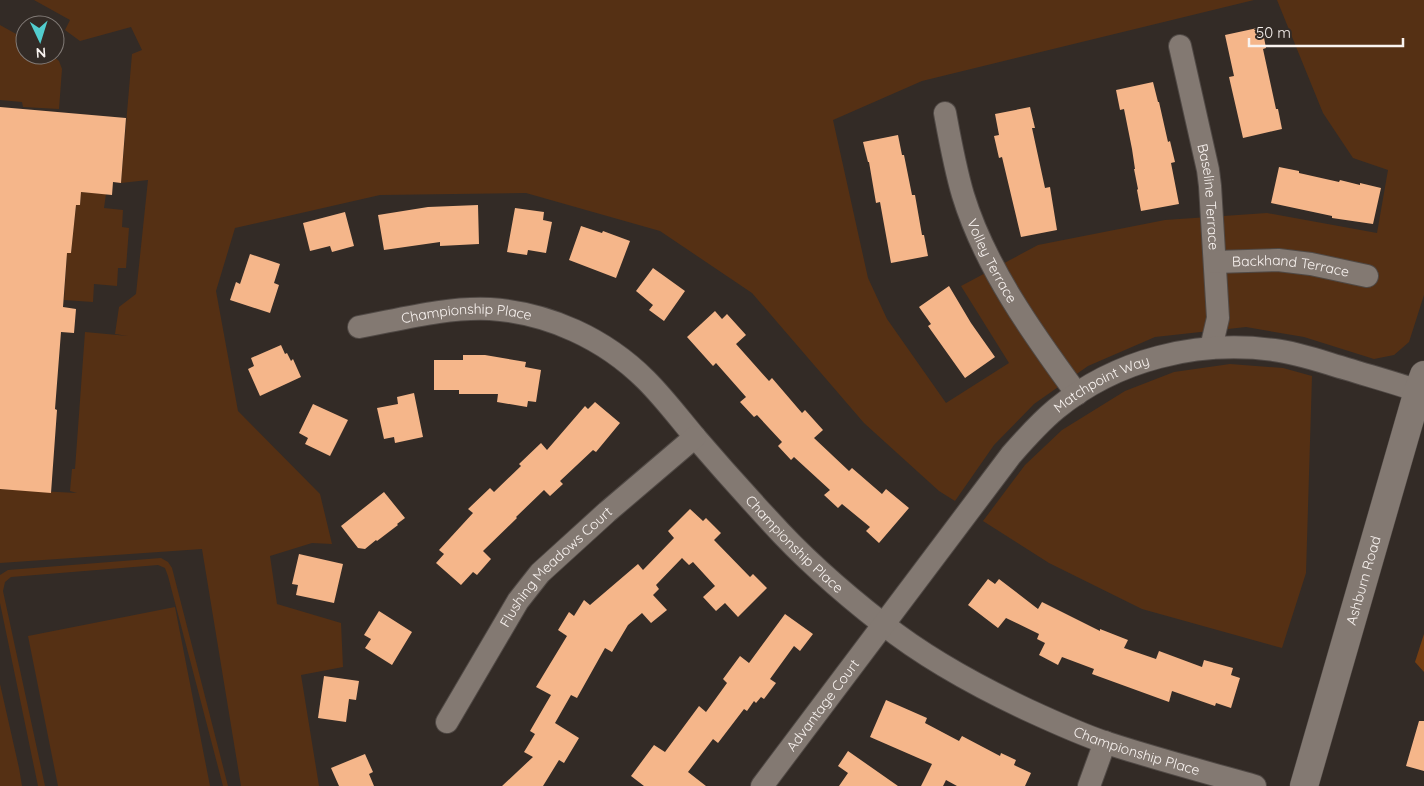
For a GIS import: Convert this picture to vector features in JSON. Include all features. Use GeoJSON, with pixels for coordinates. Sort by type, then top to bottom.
{"type":"FeatureCollection","features":[{"type":"Feature","properties":{"kind":"street","name":"Baseline Terrace"},"geometry":{"type":"LineString","coordinates":[[1180,46],[1208,170],[1218,318],[1211,348]]}},
{"type":"Feature","properties":{"kind":"street","name":"Volley Terrace"},"geometry":{"type":"LineString","coordinates":[[945,113],[955,164],[964,196],[982,244],[1006,289],[1077,394]]}},
{"type":"Feature","properties":{"kind":"street","name":"Backhand Terrace"},"geometry":{"type":"LineString","coordinates":[[1215,262],[1278,260],[1311,264],[1367,276]]}},
{"type":"Feature","properties":{"kind":"street","name":"Championship Place"},"geometry":{"type":"LineString","coordinates":[[359,327],[437,312],[481,309],[524,314],[559,323],[590,338],[620,357],[647,380],[770,522],[833,583],[883,624],[946,667],[992,693],[1056,723],[1105,742],[1255,786]]}},
{"type":"Feature","properties":{"kind":"street","name":"Matchpoint Way"},"geometry":{"type":"LineString","coordinates":[[883,624],[1011,455],[1033,429],[1077,394],[1123,369],[1153,358],[1183,351],[1246,347],[1301,355],[1422,386]]}},
{"type":"Feature","properties":{"kind":"street","name":"Ashburn Road"},"geometry":{"type":"LineString","coordinates":[[1304,786],[1422,386]]}},
{"type":"Feature","properties":{"kind":"street","name":"Flushing Meadows Court"},"geometry":{"type":"LineString","coordinates":[[447,722],[518,600],[540,573],[695,436]]}},
{"type":"Feature","properties":{"kind":"street","name":"Advantage Court"},"geometry":{"type":"LineString","coordinates":[[762,786],[883,624]]}},
{"type":"Feature","properties":{"kind":"street"},"geometry":{"type":"LineString","coordinates":[[1089,786],[1105,742]]}},
{"type":"Feature","properties":{"kind":"shaded area"},"geometry":{"type":"Polygon","coordinates":[[[34,0],[1254,0],[922,81],[833,120],[868,278],[887,319],[946,403],[1009,363],[961,286],[1038,245],[1165,220],[1267,213],[1377,233],[1388,170],[1353,158],[1323,113],[1277,0],[1424,0],[1424,295],[1409,342],[1394,355],[1374,359],[1304,337],[1246,327],[1155,337],[1088,366],[1034,404],[994,445],[955,501],[939,491],[864,423],[752,293],[660,231],[526,193],[380,195],[235,228],[216,291],[238,411],[320,494],[332,544],[312,543],[270,556],[277,604],[341,623],[343,667],[301,675],[319,786],[241,786],[202,549],[0,563],[0,489],[77,493],[70,491],[72,469],[75,469],[85,332],[128,336],[115,334],[119,307],[136,294],[148,180],[121,183],[132,54],[142,50],[131,27],[80,41],[65,30],[70,20],[65,17],[65,15],[61,15],[34,0]]]}},
{"type":"Feature","properties":{"kind":"shaded area"},"geometry":{"type":"Polygon","coordinates":[[[0,25],[15,33],[15,65],[60,65],[62,69],[59,109],[23,107],[22,102],[0,100],[0,25]]]}},
{"type":"Feature","properties":{"kind":"shaded area"},"geometry":{"type":"Polygon","coordinates":[[[81,192],[106,194],[104,208],[123,210],[122,227],[129,228],[126,268],[118,268],[117,286],[94,284],[93,302],[64,300],[67,253],[71,253],[76,205],[80,205],[81,192]]]}},
{"type":"Feature","properties":{"kind":"shaded area"},"geometry":{"type":"Polygon","coordinates":[[[1230,364],[1283,368],[1312,376],[1306,573],[1282,648],[1142,609],[1049,563],[983,521],[1025,465],[1062,430],[1125,391],[1174,372],[1230,364]]]}},
{"type":"Feature","properties":{"kind":"shaded area"},"geometry":{"type":"Polygon","coordinates":[[[161,558],[168,562],[172,568],[228,786],[223,786],[168,576],[165,568],[158,565],[11,577],[5,582],[3,591],[45,786],[38,786],[0,603],[0,575],[8,570],[161,558]]]}},
{"type":"Feature","properties":{"kind":"shaded area"},"geometry":{"type":"Polygon","coordinates":[[[175,607],[210,786],[58,786],[28,636],[175,607]]]}},
{"type":"Feature","properties":{"kind":"shaded area"},"geometry":{"type":"Polygon","coordinates":[[[1424,634],[1424,672],[1415,662],[1424,634]]]}},
{"type":"Feature","properties":{"kind":"shaded area"},"geometry":{"type":"Polygon","coordinates":[[[0,684],[19,768],[22,786],[0,786],[0,684]]]}},
{"type":"Feature","properties":{"kind":"building"},"geometry":{"type":"Polygon","coordinates":[[[1262,27],[1266,48],[1263,49],[1282,129],[1243,138],[1229,77],[1234,76],[1225,35],[1262,27]]]}},
{"type":"Feature","properties":{"kind":"building"},"geometry":{"type":"Polygon","coordinates":[[[1153,82],[1175,162],[1171,163],[1179,204],[1141,211],[1124,109],[1120,110],[1116,90],[1153,82]]]}},
{"type":"Feature","properties":{"kind":"building"},"geometry":{"type":"Polygon","coordinates":[[[0,107],[126,118],[121,183],[113,182],[112,195],[81,192],[80,205],[76,205],[71,253],[67,253],[63,307],[76,309],[74,333],[61,332],[51,493],[0,489],[0,107]]]}},
{"type":"Feature","properties":{"kind":"building"},"geometry":{"type":"Polygon","coordinates":[[[1030,107],[1035,128],[1032,128],[1045,188],[1050,187],[1057,230],[1021,237],[1002,157],[999,158],[994,136],[999,135],[995,114],[1030,107]]]}},
{"type":"Feature","properties":{"kind":"building"},"geometry":{"type":"Polygon","coordinates":[[[898,135],[912,195],[915,195],[928,256],[891,263],[880,202],[876,203],[869,162],[863,142],[898,135]]]}},
{"type":"Feature","properties":{"kind":"building"},"geometry":{"type":"Polygon","coordinates":[[[1279,167],[1339,182],[1340,180],[1381,188],[1373,224],[1332,218],[1332,216],[1271,203],[1279,167]]]}},
{"type":"Feature","properties":{"kind":"building"},"geometry":{"type":"Polygon","coordinates":[[[478,205],[479,244],[440,246],[440,242],[384,250],[378,215],[428,207],[478,205]]]}},
{"type":"Feature","properties":{"kind":"building"},"geometry":{"type":"Polygon","coordinates":[[[515,208],[544,212],[543,220],[552,222],[546,253],[528,250],[527,255],[507,252],[515,208]]]}},
{"type":"Feature","properties":{"kind":"building"},"geometry":{"type":"Polygon","coordinates":[[[345,212],[354,246],[332,252],[330,246],[310,251],[303,223],[345,212]]]}},
{"type":"Feature","properties":{"kind":"building"},"geometry":{"type":"Polygon","coordinates":[[[581,226],[602,233],[603,231],[630,241],[616,278],[569,260],[581,226]]]}},
{"type":"Feature","properties":{"kind":"building"},"geometry":{"type":"Polygon","coordinates":[[[250,254],[280,264],[274,283],[279,285],[270,313],[230,300],[236,282],[240,284],[250,254]]]}},
{"type":"Feature","properties":{"kind":"building"},"geometry":{"type":"Polygon","coordinates":[[[653,268],[685,291],[664,321],[649,310],[653,305],[636,291],[653,268]]]}},
{"type":"Feature","properties":{"kind":"building"},"geometry":{"type":"Polygon","coordinates":[[[949,286],[971,323],[995,357],[965,378],[928,326],[931,324],[919,307],[949,286]]]}},
{"type":"Feature","properties":{"kind":"building"},"geometry":{"type":"Polygon","coordinates":[[[715,311],[722,319],[727,314],[746,335],[736,344],[769,381],[772,378],[802,413],[805,410],[823,430],[814,438],[849,471],[852,468],[882,494],[886,489],[909,508],[879,543],[866,531],[870,527],[842,504],[838,508],[824,495],[830,490],[794,457],[791,460],[778,446],[782,442],[757,415],[754,417],[740,402],[746,397],[716,363],[713,366],[687,337],[715,311]]]}},
{"type":"Feature","properties":{"kind":"building"},"geometry":{"type":"Polygon","coordinates":[[[281,345],[291,361],[293,359],[301,377],[260,396],[248,369],[254,366],[251,358],[281,345]]]}},
{"type":"Feature","properties":{"kind":"building"},"geometry":{"type":"Polygon","coordinates":[[[463,355],[485,355],[526,362],[525,367],[541,370],[536,402],[528,401],[527,407],[497,402],[498,394],[459,394],[459,390],[434,390],[434,360],[463,360],[463,355]]]}},
{"type":"Feature","properties":{"kind":"building"},"geometry":{"type":"Polygon","coordinates":[[[414,393],[423,437],[395,443],[394,437],[384,439],[377,408],[398,404],[397,397],[414,393]]]}},
{"type":"Feature","properties":{"kind":"building"},"geometry":{"type":"Polygon","coordinates":[[[595,402],[620,423],[596,452],[593,450],[560,481],[563,484],[550,496],[544,490],[516,517],[483,551],[491,559],[477,575],[473,572],[461,585],[436,563],[444,554],[439,550],[473,513],[468,509],[490,488],[494,492],[541,443],[547,450],[585,406],[588,409],[595,402]]]}},
{"type":"Feature","properties":{"kind":"building"},"geometry":{"type":"Polygon","coordinates":[[[313,404],[348,420],[330,456],[305,444],[308,438],[299,433],[313,404]]]}},
{"type":"Feature","properties":{"kind":"building"},"geometry":{"type":"Polygon","coordinates":[[[384,492],[405,518],[365,549],[358,548],[341,526],[384,492]]]}},
{"type":"Feature","properties":{"kind":"building"},"geometry":{"type":"Polygon","coordinates":[[[690,509],[703,521],[706,518],[721,533],[714,540],[750,577],[753,574],[767,588],[738,617],[725,603],[716,611],[703,597],[715,586],[693,562],[689,565],[682,558],[656,585],[659,589],[653,595],[667,610],[651,623],[642,613],[628,625],[612,652],[605,648],[577,698],[571,695],[555,723],[579,738],[564,763],[559,760],[543,786],[502,786],[533,757],[524,752],[535,734],[530,731],[551,695],[536,687],[567,636],[558,630],[569,612],[574,616],[584,600],[590,605],[638,564],[643,570],[674,538],[668,531],[690,509]]]}},
{"type":"Feature","properties":{"kind":"building"},"geometry":{"type":"Polygon","coordinates":[[[299,554],[343,564],[334,603],[296,595],[298,585],[292,584],[299,554]]]}},
{"type":"Feature","properties":{"kind":"building"},"geometry":{"type":"Polygon","coordinates":[[[988,579],[995,584],[999,579],[1038,609],[1042,602],[1100,631],[1100,629],[1128,640],[1124,648],[1156,659],[1159,651],[1202,667],[1204,660],[1233,668],[1231,675],[1240,678],[1231,708],[1216,703],[1215,706],[1172,691],[1169,702],[1092,674],[1094,669],[1062,657],[1058,665],[1039,655],[1045,643],[1037,639],[1039,634],[1006,618],[998,628],[968,605],[988,579]]]}},
{"type":"Feature","properties":{"kind":"building"},"geometry":{"type":"Polygon","coordinates":[[[379,611],[412,632],[392,665],[365,648],[371,639],[364,635],[379,611]]]}},
{"type":"Feature","properties":{"kind":"building"},"geometry":{"type":"Polygon","coordinates":[[[785,614],[813,634],[800,651],[794,646],[770,679],[776,683],[764,699],[761,697],[756,703],[754,701],[747,711],[744,709],[718,743],[713,739],[688,772],[706,786],[644,786],[631,776],[654,745],[665,752],[699,706],[706,712],[727,683],[723,679],[740,656],[749,663],[785,614]]]}},
{"type":"Feature","properties":{"kind":"building"},"geometry":{"type":"Polygon","coordinates":[[[324,676],[359,681],[356,700],[349,699],[346,722],[318,718],[324,676]]]}},
{"type":"Feature","properties":{"kind":"building"},"geometry":{"type":"Polygon","coordinates":[[[886,700],[927,718],[925,723],[959,741],[962,736],[1000,756],[1001,753],[1016,760],[1014,765],[1031,773],[1025,786],[957,786],[946,780],[943,786],[921,786],[932,764],[870,737],[886,700]]]}},
{"type":"Feature","properties":{"kind":"building"},"geometry":{"type":"Polygon","coordinates":[[[1419,721],[1424,721],[1424,771],[1406,766],[1419,721]]]}},
{"type":"Feature","properties":{"kind":"building"},"geometry":{"type":"Polygon","coordinates":[[[848,751],[898,786],[839,786],[848,773],[838,766],[848,751]]]}},
{"type":"Feature","properties":{"kind":"building"},"geometry":{"type":"Polygon","coordinates":[[[365,754],[373,772],[369,774],[374,786],[339,786],[331,768],[365,754]]]}}]}
